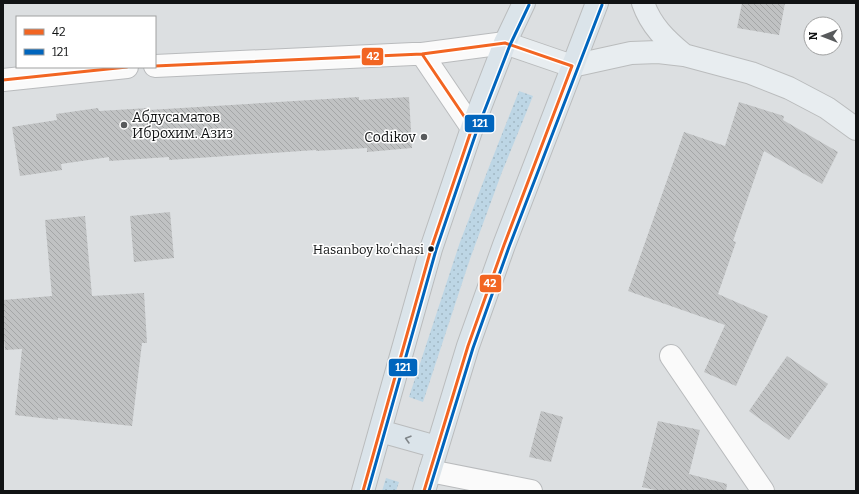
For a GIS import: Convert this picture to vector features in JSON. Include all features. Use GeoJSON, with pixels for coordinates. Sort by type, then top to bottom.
{"type":"FeatureCollection","features":[{"type":"Feature","properties":{"kind":"highway"},"geometry":{"type":"LineString","coordinates":[[363,491],[431,249],[472,128],[505,43],[524,3]]}},
{"type":"Feature","properties":{"kind":"highway"},"geometry":{"type":"LineString","coordinates":[[427,481],[468,346],[504,245],[597,3]]}},
{"type":"Feature","properties":{"kind":"highway"},"geometry":{"type":"LineString","coordinates":[[380,431],[437,447]]}},
{"type":"Feature","properties":{"kind":"main road"},"geometry":{"type":"LineString","coordinates":[[643,3],[654,26],[668,42],[684,55]]}},
{"type":"Feature","properties":{"kind":"main road"},"geometry":{"type":"LineString","coordinates":[[505,43],[572,66],[631,53],[658,52],[684,55],[751,73],[789,88],[827,108],[856,129]]}},
{"type":"Feature","properties":{"kind":"street"},"geometry":{"type":"LineString","coordinates":[[156,66],[422,54],[505,43]]}},
{"type":"Feature","properties":{"kind":"street"},"geometry":{"type":"LineString","coordinates":[[422,54],[472,128]]}},
{"type":"Feature","properties":{"kind":"street"},"geometry":{"type":"LineString","coordinates":[[3,80],[117,68]]}},
{"type":"Feature","properties":{"kind":"street"},"geometry":{"type":"LineString","coordinates":[[671,356],[763,491]]}},
{"type":"Feature","properties":{"kind":"street"},"geometry":{"type":"LineString","coordinates":[[427,481],[531,491]]}},
{"type":"Feature","properties":{"kind":"shaded area"},"geometry":{"type":"Polygon","coordinates":[[[519,91],[533,96],[502,172],[470,259],[423,402],[409,397],[460,242],[519,91]]]}},
{"type":"Feature","properties":{"kind":"shaded area"},"geometry":{"type":"Polygon","coordinates":[[[386,478],[399,482],[396,491],[382,491],[386,478]]]}},
{"type":"Feature","properties":{"kind":"building"},"geometry":{"type":"Polygon","coordinates":[[[742,3],[785,3],[779,35],[737,28],[742,3]]]}},
{"type":"Feature","properties":{"kind":"building"},"geometry":{"type":"Polygon","coordinates":[[[359,97],[359,100],[409,97],[412,148],[367,152],[367,148],[316,150],[169,160],[169,157],[109,161],[109,157],[61,164],[62,170],[20,176],[12,127],[57,120],[56,114],[98,108],[99,111],[149,108],[149,110],[359,97]]]}},
{"type":"Feature","properties":{"kind":"building"},"geometry":{"type":"Polygon","coordinates":[[[739,102],[784,116],[783,120],[838,152],[822,184],[764,151],[733,241],[736,242],[718,294],[768,316],[736,386],[704,372],[725,325],[628,291],[684,132],[725,146],[739,102]]]}},
{"type":"Feature","properties":{"kind":"building"},"geometry":{"type":"Polygon","coordinates":[[[170,212],[174,258],[134,262],[130,216],[170,212]]]}},
{"type":"Feature","properties":{"kind":"building"},"geometry":{"type":"Polygon","coordinates":[[[85,216],[92,296],[144,293],[147,343],[142,343],[132,426],[15,415],[22,349],[5,350],[3,300],[52,296],[45,220],[85,216]]]}},
{"type":"Feature","properties":{"kind":"building"},"geometry":{"type":"Polygon","coordinates":[[[787,356],[828,384],[789,440],[749,411],[787,356]]]}},
{"type":"Feature","properties":{"kind":"building"},"geometry":{"type":"Polygon","coordinates":[[[541,411],[563,417],[551,462],[529,457],[541,411]]]}},
{"type":"Feature","properties":{"kind":"building"},"geometry":{"type":"Polygon","coordinates":[[[658,421],[700,430],[689,474],[727,484],[726,491],[659,491],[642,487],[658,421]]]}},
{"type":"Feature","properties":{"kind":"transit line","name":"121"},"geometry":{"type":"LineString","coordinates":[[368,491],[436,250],[477,130],[510,45],[529,5]]}},
{"type":"Feature","properties":{"kind":"transit line","name":"121"},"geometry":{"type":"LineString","coordinates":[[429,491],[473,348],[509,247],[602,5]]}},
{"type":"Feature","properties":{"kind":"transit line","name":"42"},"geometry":{"type":"LineString","coordinates":[[156,66],[422,54],[505,43],[572,66],[504,245],[468,346],[424,491]]}},
{"type":"Feature","properties":{"kind":"transit line","name":"42"},"geometry":{"type":"LineString","coordinates":[[363,491],[431,249],[472,128],[422,54]]}},
{"type":"Feature","properties":{"kind":"transit line","name":"42"},"geometry":{"type":"LineString","coordinates":[[3,80],[117,68]]}},
{"type":"Feature","properties":{"kind":"place","name":"Абдусаматов Иброхим. Азиз"},"geometry":{"type":"Point","coordinates":[124,125]}},
{"type":"Feature","properties":{"kind":"place","name":"Codikov"},"geometry":{"type":"Point","coordinates":[424,137]}},
{"type":"Feature","properties":{"kind":"place","name":"Hasanboy koʻchasi"},"geometry":{"type":"Point","coordinates":[431,249]}}]}
